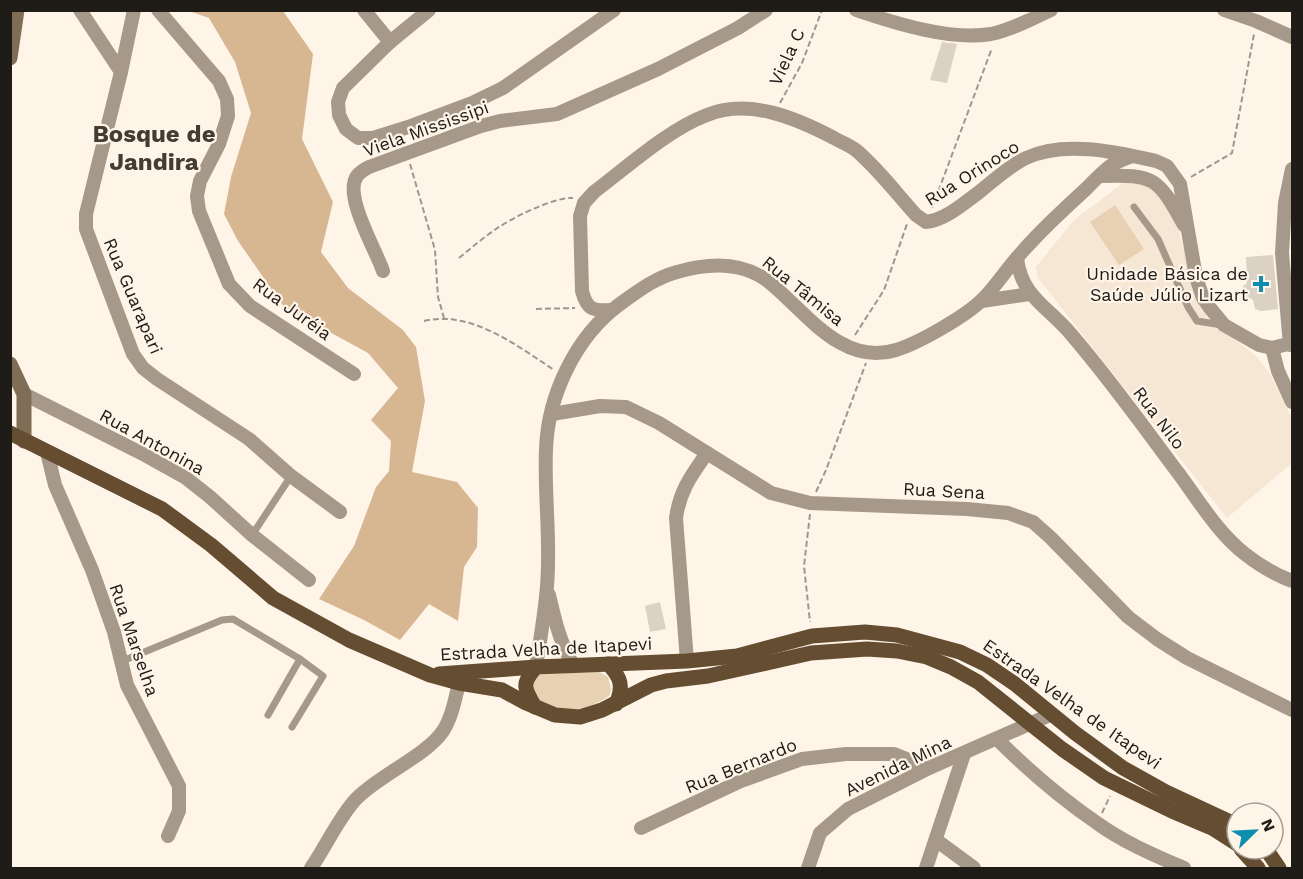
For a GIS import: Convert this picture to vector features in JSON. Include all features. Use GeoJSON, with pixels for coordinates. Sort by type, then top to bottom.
{"type":"FeatureCollection","features":[{"type":"Feature","properties":{"kind":"main road"},"geometry":{"type":"LineString","coordinates":[[17,437],[162,509],[211,544],[273,598],[349,640],[430,675]]}},
{"type":"Feature","properties":{"kind":"main road","name":"Estrada Velha de Itapevi"},"geometry":{"type":"LineString","coordinates":[[430,675],[536,667],[687,661],[737,656],[812,636],[865,633],[897,635],[960,652],[987,665],[1016,684],[1123,768],[1166,792],[1225,819]]}},
{"type":"Feature","properties":{"kind":"main road","name":"Estrada Velha de Itapevi"},"geometry":{"type":"LineString","coordinates":[[430,675],[459,683],[502,690],[555,715],[580,717],[616,704],[651,685],[708,676],[811,653],[867,649],[897,651],[927,657],[978,682],[1030,724],[1104,778],[1155,804],[1212,828],[1225,836]]}},
{"type":"Feature","properties":{"kind":"main road"},"geometry":{"type":"LineString","coordinates":[[608,664],[621,681],[621,695],[616,704]]}},
{"type":"Feature","properties":{"kind":"main road"},"geometry":{"type":"LineString","coordinates":[[535,707],[525,691],[525,685],[527,678],[536,667]]}},
{"type":"Feature","properties":{"kind":"street"},"geometry":{"type":"LineString","coordinates":[[10,58],[17,10]]}},
{"type":"Feature","properties":{"kind":"street"},"geometry":{"type":"LineString","coordinates":[[80,10],[121,72]]}},
{"type":"Feature","properties":{"kind":"street","name":"Rua Guarapari"},"geometry":{"type":"LineString","coordinates":[[134,10],[86,214],[86,229],[133,354],[143,368],[157,379],[249,439],[291,476],[340,512]]}},
{"type":"Feature","properties":{"kind":"street","name":"Rua Juréia"},"geometry":{"type":"LineString","coordinates":[[158,10],[219,81],[227,99],[228,116],[219,144],[200,181],[197,196],[199,211],[229,284],[250,306],[354,374]]}},
{"type":"Feature","properties":{"kind":"street"},"geometry":{"type":"LineString","coordinates":[[364,10],[390,42]]}},
{"type":"Feature","properties":{"kind":"street"},"geometry":{"type":"LineString","coordinates":[[429,10],[390,42],[343,88],[338,102],[339,115],[346,129],[358,138],[373,138],[387,134],[472,103],[503,88],[614,10]]}},
{"type":"Feature","properties":{"kind":"street","name":"Viela Mississipi"},"geometry":{"type":"LineString","coordinates":[[383,271],[357,207],[353,187],[357,176],[369,167],[481,126],[500,121],[557,114],[658,69],[738,28],[766,10]]}},
{"type":"Feature","properties":{"kind":"street"},"geometry":{"type":"LineString","coordinates":[[856,10],[885,20],[951,34],[973,36],[998,32],[1051,10]]}},
{"type":"Feature","properties":{"kind":"street"},"geometry":{"type":"LineString","coordinates":[[1224,10],[1293,37]]}},
{"type":"Feature","properties":{"kind":"street","name":"Rua Orinoco"},"geometry":{"type":"LineString","coordinates":[[591,195],[678,131],[723,109],[742,108],[810,125],[856,150],[911,210],[926,222],[940,218],[959,207],[1024,159],[1046,150],[1067,147],[1156,161],[1167,166],[1180,184]]}},
{"type":"Feature","properties":{"kind":"street"},"geometry":{"type":"LineString","coordinates":[[1086,150],[1101,176],[1141,176],[1153,182],[1167,196],[1189,235]]}},
{"type":"Feature","properties":{"kind":"street","name":"Rua Tâmisa"},"geometry":{"type":"LineString","coordinates":[[536,667],[547,586],[546,446],[552,414],[570,362],[595,325],[611,310],[666,275],[694,267],[744,267],[766,280],[817,328],[840,344],[870,354],[893,351],[921,340],[981,301],[1017,258],[1109,166],[1132,156]]}},
{"type":"Feature","properties":{"kind":"street"},"geometry":{"type":"LineString","coordinates":[[1180,184],[1196,277],[1203,298],[1224,325],[1259,345],[1272,348],[1291,344],[1282,253],[1285,202],[1293,169]]}},
{"type":"Feature","properties":{"kind":"street"},"geometry":{"type":"LineString","coordinates":[[591,195],[580,216],[582,291],[584,301],[590,308],[597,311],[611,310]]}},
{"type":"Feature","properties":{"kind":"street","name":"Rua Nilo"},"geometry":{"type":"LineString","coordinates":[[1017,258],[1018,273],[1030,294],[1069,332],[1115,388],[1218,526],[1245,554],[1280,576],[1293,581]]}},
{"type":"Feature","properties":{"kind":"street"},"geometry":{"type":"LineString","coordinates":[[981,301],[1030,294]]}},
{"type":"Feature","properties":{"kind":"street"},"geometry":{"type":"LineString","coordinates":[[1272,348],[1278,371],[1293,402]]}},
{"type":"Feature","properties":{"kind":"street"},"geometry":{"type":"LineString","coordinates":[[10,364],[24,394],[17,437]]}},
{"type":"Feature","properties":{"kind":"street","name":"Rua Antonina"},"geometry":{"type":"LineString","coordinates":[[24,394],[186,478],[309,580]]}},
{"type":"Feature","properties":{"kind":"street","name":"Rua Sena"},"geometry":{"type":"LineString","coordinates":[[552,414],[600,405],[626,407],[659,423],[771,493],[810,503],[967,509],[1008,513],[1033,522],[1128,617],[1156,639],[1187,658],[1293,710]]}},
{"type":"Feature","properties":{"kind":"street","name":"Rua Marselha"},"geometry":{"type":"LineString","coordinates":[[47,452],[55,485],[92,570],[114,632],[127,685],[179,786],[179,811],[168,836]]}},
{"type":"Feature","properties":{"kind":"street"},"geometry":{"type":"LineString","coordinates":[[687,661],[676,518],[679,499],[686,484],[707,453]]}},
{"type":"Feature","properties":{"kind":"street","name":"Rua Tâmisa"},"geometry":{"type":"LineString","coordinates":[[547,586],[559,636],[574,666]]}},
{"type":"Feature","properties":{"kind":"street"},"geometry":{"type":"LineString","coordinates":[[311,868],[354,801],[370,786],[428,746],[442,732],[452,711],[459,683]]}},
{"type":"Feature","properties":{"kind":"street","name":"Avenida Mina"},"geometry":{"type":"LineString","coordinates":[[808,868],[820,833],[848,809],[929,768],[1052,714]]}},
{"type":"Feature","properties":{"kind":"street"},"geometry":{"type":"LineString","coordinates":[[997,739],[1097,824],[1146,851],[1184,868]]}},
{"type":"Feature","properties":{"kind":"street","name":"Rua Bernardo"},"geometry":{"type":"LineString","coordinates":[[640,828],[741,782],[802,759],[846,754],[894,754],[929,768]]}},
{"type":"Feature","properties":{"kind":"street"},"geometry":{"type":"LineString","coordinates":[[926,868],[964,754]]}},
{"type":"Feature","properties":{"kind":"street"},"geometry":{"type":"LineString","coordinates":[[936,840],[974,868]]}},
{"type":"Feature","properties":{"kind":"lane"},"geometry":{"type":"LineString","coordinates":[[1134,207],[1158,239],[1188,307],[1197,321],[1224,325]]}},
{"type":"Feature","properties":{"kind":"lane"},"geometry":{"type":"LineString","coordinates":[[252,535],[291,476]]}},
{"type":"Feature","properties":{"kind":"lane"},"geometry":{"type":"LineString","coordinates":[[120,662],[222,620],[233,619],[300,659],[323,676],[292,727]]}},
{"type":"Feature","properties":{"kind":"lane"},"geometry":{"type":"LineString","coordinates":[[268,716],[300,659]]}},
{"type":"Feature","properties":{"kind":"path","name":"Viela C"},"geometry":{"type":"LineString","coordinates":[[773,114],[802,63],[822,10]]}},
{"type":"Feature","properties":{"kind":"path"},"geometry":{"type":"LineString","coordinates":[[1180,184],[1232,153],[1256,21]]}},
{"type":"Feature","properties":{"kind":"path"},"geometry":{"type":"LineString","coordinates":[[926,222],[998,32]]}},
{"type":"Feature","properties":{"kind":"path"},"geometry":{"type":"LineString","coordinates":[[407,153],[435,250],[438,297],[444,318]]}},
{"type":"Feature","properties":{"kind":"path"},"geometry":{"type":"LineString","coordinates":[[459,258],[497,228],[533,210],[564,198],[591,195]]}},
{"type":"Feature","properties":{"kind":"path"},"geometry":{"type":"LineString","coordinates":[[849,347],[871,308],[885,290],[911,210]]}},
{"type":"Feature","properties":{"kind":"path"},"geometry":{"type":"LineString","coordinates":[[536,309],[590,308]]}},
{"type":"Feature","properties":{"kind":"path"},"geometry":{"type":"LineString","coordinates":[[423,321],[444,318],[462,320],[498,334],[564,376]]}},
{"type":"Feature","properties":{"kind":"path"},"geometry":{"type":"LineString","coordinates":[[812,636],[804,566],[810,503],[826,470],[870,354]]}},
{"type":"Feature","properties":{"kind":"path"},"geometry":{"type":"LineString","coordinates":[[1097,824],[1110,796]]}},
{"type":"Feature","properties":{"kind":"shaded area"},"geometry":{"type":"Polygon","coordinates":[[[189,11],[283,11],[313,54],[302,139],[333,202],[321,252],[348,288],[403,330],[416,347],[425,401],[412,472],[457,482],[478,508],[477,547],[464,567],[458,621],[429,604],[400,640],[319,599],[354,546],[376,487],[389,471],[391,441],[371,420],[398,388],[368,353],[284,307],[238,241],[224,214],[231,177],[251,113],[235,62],[209,18],[189,11]]]}},
{"type":"Feature","properties":{"kind":"shaded area"},"geometry":{"type":"Polygon","coordinates":[[[1126,181],[1146,183],[1164,201],[1176,223],[1196,290],[1207,317],[1257,357],[1270,374],[1292,418],[1292,463],[1227,518],[1038,278],[1036,267],[1074,220],[1126,181]]]}},
{"type":"Feature","properties":{"kind":"shaded area"},"geometry":{"type":"Polygon","coordinates":[[[1115,205],[1144,249],[1119,265],[1090,222],[1115,205]]]}},
{"type":"Feature","properties":{"kind":"shaded area"},"geometry":{"type":"Polygon","coordinates":[[[598,671],[608,677],[611,690],[609,696],[589,706],[567,711],[557,710],[538,702],[531,693],[536,675],[598,671]]]}},
{"type":"Feature","properties":{"kind":"building"},"geometry":{"type":"Polygon","coordinates":[[[942,42],[957,44],[947,83],[930,80],[942,42]]]}},
{"type":"Feature","properties":{"kind":"building","name":"Unidade Básica de Saúde Júlio Lizart"},"geometry":{"type":"Polygon","coordinates":[[[1273,255],[1278,309],[1261,311],[1255,309],[1253,300],[1243,294],[1243,286],[1247,283],[1246,257],[1273,255]]]}},
{"type":"Feature","properties":{"kind":"building"},"geometry":{"type":"Polygon","coordinates":[[[660,602],[666,629],[650,632],[645,606],[660,602]]]}},
{"type":"Feature","properties":{"kind":"place","name":"Unidade Básica de Saúde Júlio Lizart"},"geometry":{"type":"Point","coordinates":[1261,284]}},
{"type":"Feature","properties":{"kind":"district","name":"Bosque de Jandira"},"geometry":{"type":"Point","coordinates":[154,148]}}]}
